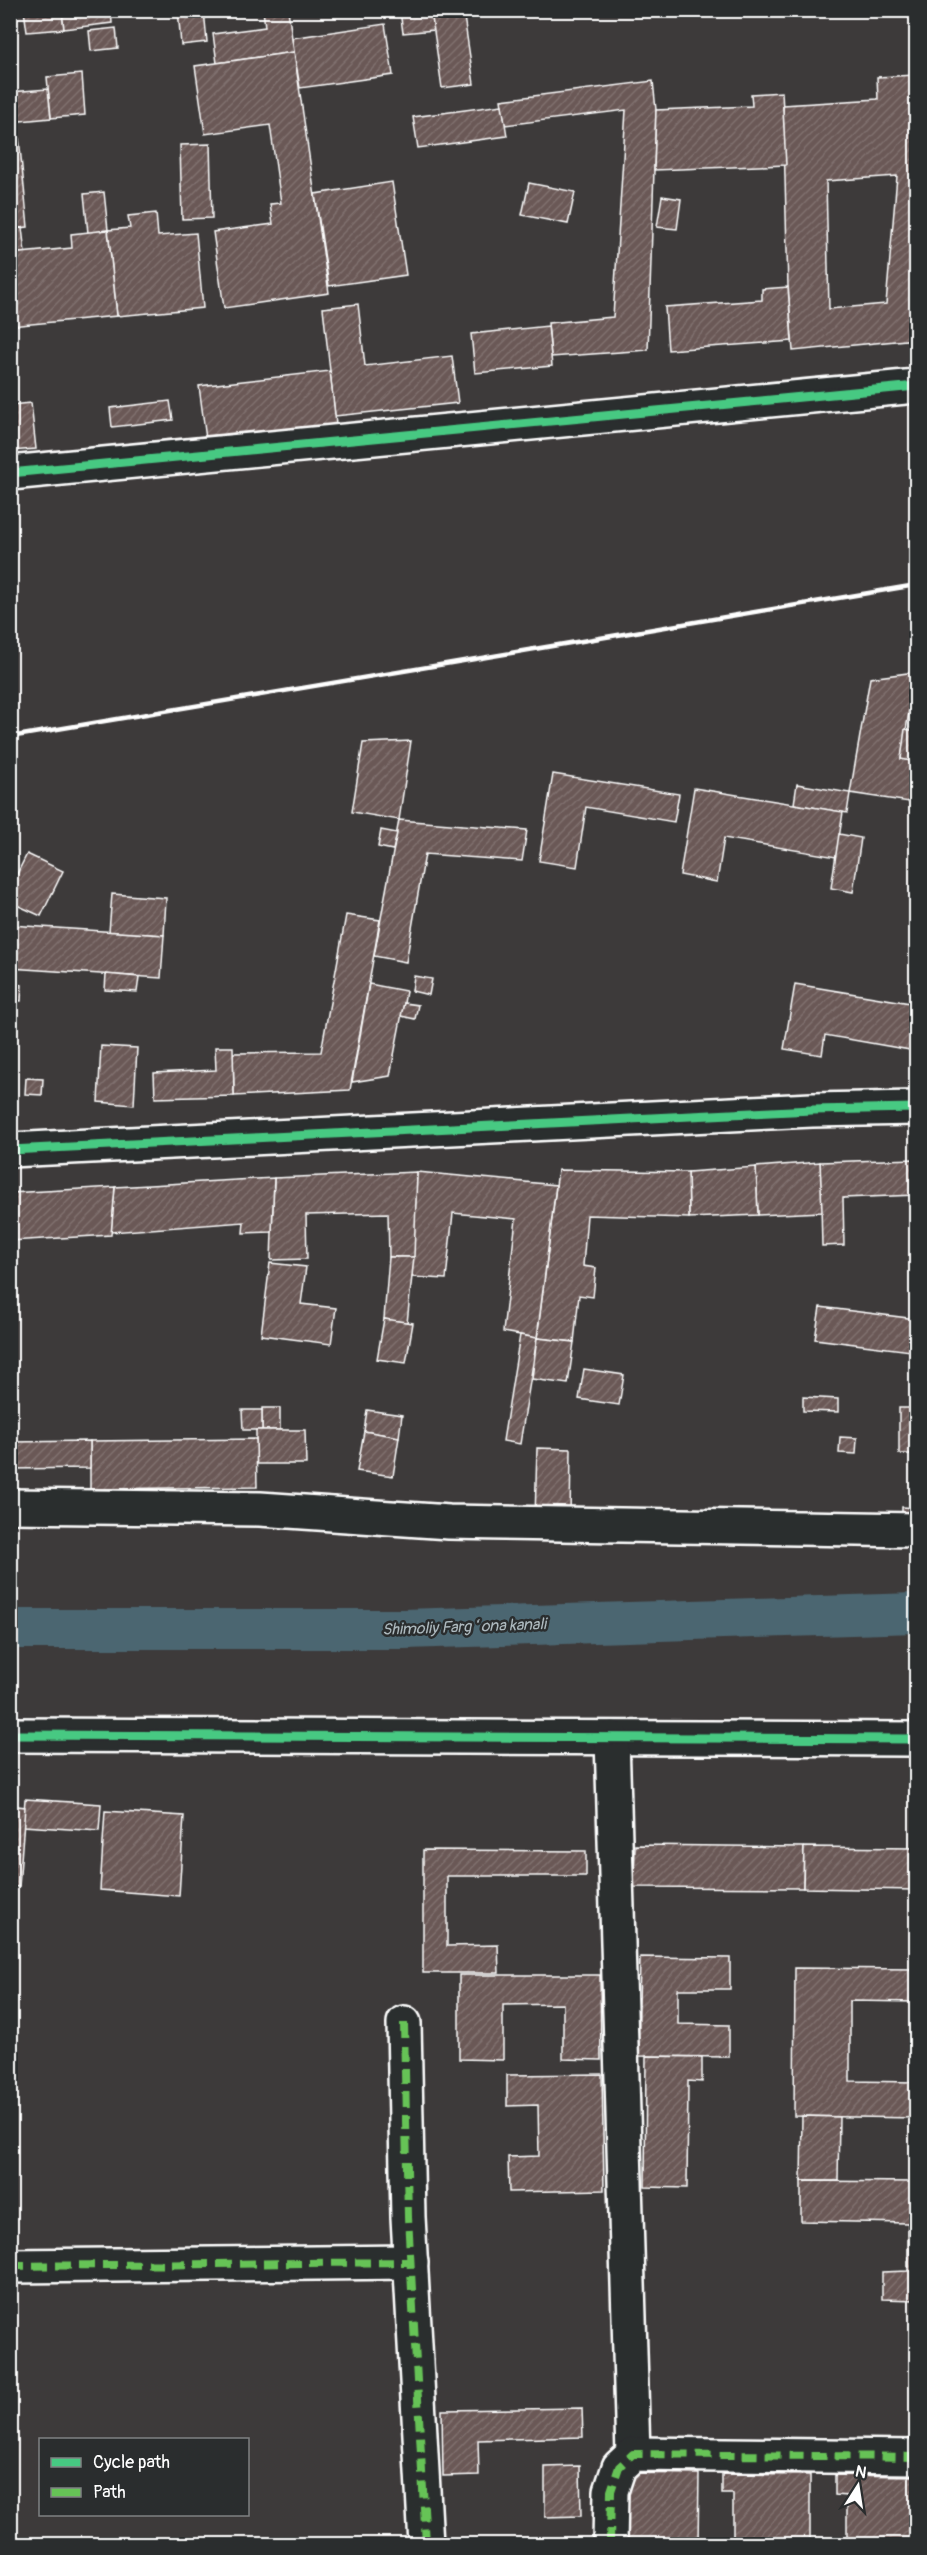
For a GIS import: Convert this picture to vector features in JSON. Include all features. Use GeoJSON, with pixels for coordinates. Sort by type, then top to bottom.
{"type":"FeatureCollection","features":[{"type":"Feature","properties":{"kind":"street"},"geometry":{"type":"LineString","coordinates":[[10,473],[916,386]]}},
{"type":"Feature","properties":{"kind":"street"},"geometry":{"type":"LineString","coordinates":[[10,1150],[812,1110],[916,1108]]}},
{"type":"Feature","properties":{"kind":"street"},"geometry":{"type":"LineString","coordinates":[[10,1506],[260,1509],[449,1522],[916,1530]]}},
{"type":"Feature","properties":{"kind":"street"},"geometry":{"type":"LineString","coordinates":[[10,1735],[916,1739]]}},
{"type":"Feature","properties":{"kind":"street"},"geometry":{"type":"LineString","coordinates":[[612,1738],[633,2454]]}},
{"type":"Feature","properties":{"kind":"street"},"geometry":{"type":"LineString","coordinates":[[404,2023],[411,2262],[426,2544]]}},
{"type":"Feature","properties":{"kind":"street"},"geometry":{"type":"LineString","coordinates":[[10,2266],[411,2262]]}},
{"type":"Feature","properties":{"kind":"street"},"geometry":{"type":"LineString","coordinates":[[610,2544],[611,2491],[619,2467],[633,2454],[916,2457]]}},
{"type":"Feature","properties":{"kind":"building"},"geometry":{"type":"Polygon","coordinates":[[[24,10],[62,10],[64,29],[27,32],[24,10]]]}},
{"type":"Feature","properties":{"kind":"building"},"geometry":{"type":"Polygon","coordinates":[[[62,10],[111,10],[112,23],[64,29],[62,10]]]}},
{"type":"Feature","properties":{"kind":"building"},"geometry":{"type":"Polygon","coordinates":[[[178,10],[204,10],[207,42],[181,45],[178,10]]]}},
{"type":"Feature","properties":{"kind":"building"},"geometry":{"type":"Polygon","coordinates":[[[263,10],[288,10],[294,52],[217,63],[213,34],[265,27],[263,10]]]}},
{"type":"Feature","properties":{"kind":"building"},"geometry":{"type":"Polygon","coordinates":[[[431,10],[434,30],[403,33],[400,11],[431,10]]]}},
{"type":"Feature","properties":{"kind":"building"},"geometry":{"type":"Polygon","coordinates":[[[431,10],[463,10],[474,84],[442,88],[431,10]]]}},
{"type":"Feature","properties":{"kind":"building"},"geometry":{"type":"Polygon","coordinates":[[[385,24],[393,75],[300,88],[292,38],[385,24]]]}},
{"type":"Feature","properties":{"kind":"building"},"geometry":{"type":"Polygon","coordinates":[[[116,28],[118,48],[91,51],[89,31],[116,28]]]}},
{"type":"Feature","properties":{"kind":"building"},"geometry":{"type":"Polygon","coordinates":[[[294,52],[329,293],[224,308],[213,232],[273,224],[270,204],[281,203],[270,125],[205,134],[195,66],[294,52]]]}},
{"type":"Feature","properties":{"kind":"building"},"geometry":{"type":"Polygon","coordinates":[[[82,74],[85,115],[51,118],[47,77],[82,74]]]}},
{"type":"Feature","properties":{"kind":"building"},"geometry":{"type":"Polygon","coordinates":[[[916,75],[916,339],[793,351],[788,287],[783,105],[878,99],[877,77],[916,75]],[[897,176],[826,181],[829,309],[886,304],[897,176]]]}},
{"type":"Feature","properties":{"kind":"building"},"geometry":{"type":"Polygon","coordinates":[[[653,81],[656,110],[648,350],[551,357],[548,323],[613,317],[626,110],[505,125],[501,100],[653,81]]]}},
{"type":"Feature","properties":{"kind":"building"},"geometry":{"type":"Polygon","coordinates":[[[48,89],[51,118],[10,122],[10,92],[48,89]]]}},
{"type":"Feature","properties":{"kind":"building"},"geometry":{"type":"Polygon","coordinates":[[[782,92],[786,165],[654,170],[656,110],[752,106],[751,94],[782,92]]]}},
{"type":"Feature","properties":{"kind":"building"},"geometry":{"type":"Polygon","coordinates":[[[502,105],[507,136],[418,148],[413,117],[502,105]]]}},
{"type":"Feature","properties":{"kind":"building"},"geometry":{"type":"Polygon","coordinates":[[[10,128],[18,128],[28,227],[10,229],[10,128]]]}},
{"type":"Feature","properties":{"kind":"building"},"geometry":{"type":"Polygon","coordinates":[[[210,144],[212,218],[182,219],[180,145],[210,144]]]}},
{"type":"Feature","properties":{"kind":"building"},"geometry":{"type":"Polygon","coordinates":[[[392,182],[406,275],[329,286],[315,194],[392,182]]]}},
{"type":"Feature","properties":{"kind":"building"},"geometry":{"type":"Polygon","coordinates":[[[529,183],[575,192],[568,224],[522,215],[529,183]]]}},
{"type":"Feature","properties":{"kind":"building"},"geometry":{"type":"Polygon","coordinates":[[[104,192],[108,230],[88,233],[84,194],[104,192]]]}},
{"type":"Feature","properties":{"kind":"building"},"geometry":{"type":"Polygon","coordinates":[[[662,196],[681,199],[677,229],[657,227],[662,196]]]}},
{"type":"Feature","properties":{"kind":"building"},"geometry":{"type":"Polygon","coordinates":[[[156,213],[158,236],[196,233],[203,308],[117,316],[108,230],[130,228],[128,216],[156,213]]]}},
{"type":"Feature","properties":{"kind":"building"},"geometry":{"type":"Polygon","coordinates":[[[22,228],[25,253],[10,254],[10,229],[22,228]]]}},
{"type":"Feature","properties":{"kind":"building"},"geometry":{"type":"Polygon","coordinates":[[[108,230],[117,316],[10,326],[10,254],[72,248],[71,234],[108,230]]]}},
{"type":"Feature","properties":{"kind":"building"},"geometry":{"type":"Polygon","coordinates":[[[788,287],[792,341],[668,350],[665,307],[762,300],[762,289],[788,287]]]}},
{"type":"Feature","properties":{"kind":"building"},"geometry":{"type":"Polygon","coordinates":[[[358,304],[365,366],[452,356],[458,403],[335,416],[323,308],[358,304]]]}},
{"type":"Feature","properties":{"kind":"building"},"geometry":{"type":"Polygon","coordinates":[[[548,326],[552,366],[475,373],[471,334],[548,326]]]}},
{"type":"Feature","properties":{"kind":"building"},"geometry":{"type":"Polygon","coordinates":[[[330,371],[336,424],[206,439],[199,386],[330,371]]]}},
{"type":"Feature","properties":{"kind":"building"},"geometry":{"type":"Polygon","coordinates":[[[170,401],[173,420],[112,427],[110,408],[170,401]]]}},
{"type":"Feature","properties":{"kind":"building"},"geometry":{"type":"Polygon","coordinates":[[[31,403],[36,449],[10,451],[10,405],[31,403]]]}},
{"type":"Feature","properties":{"kind":"building"},"geometry":{"type":"Polygon","coordinates":[[[916,672],[901,759],[916,762],[916,803],[850,793],[870,678],[916,672]]]}},
{"type":"Feature","properties":{"kind":"building"},"geometry":{"type":"Polygon","coordinates":[[[905,729],[916,731],[916,762],[901,759],[905,729]]]}},
{"type":"Feature","properties":{"kind":"building"},"geometry":{"type":"Polygon","coordinates":[[[411,741],[399,820],[352,812],[363,743],[411,741]]]}},
{"type":"Feature","properties":{"kind":"building"},"geometry":{"type":"Polygon","coordinates":[[[553,774],[679,794],[674,822],[586,807],[577,867],[539,861],[553,774]]]}},
{"type":"Feature","properties":{"kind":"building"},"geometry":{"type":"Polygon","coordinates":[[[797,784],[850,793],[847,813],[794,804],[797,784]]]}},
{"type":"Feature","properties":{"kind":"building"},"geometry":{"type":"Polygon","coordinates":[[[694,788],[843,812],[836,857],[724,838],[717,882],[680,875],[694,788]]]}},
{"type":"Feature","properties":{"kind":"building"},"geometry":{"type":"Polygon","coordinates":[[[399,820],[527,830],[522,861],[425,854],[406,962],[374,956],[399,820]]]}},
{"type":"Feature","properties":{"kind":"building"},"geometry":{"type":"Polygon","coordinates":[[[381,830],[397,833],[393,850],[378,847],[381,830]]]}},
{"type":"Feature","properties":{"kind":"building"},"geometry":{"type":"Polygon","coordinates":[[[839,834],[861,838],[853,892],[831,888],[839,834]]]}},
{"type":"Feature","properties":{"kind":"building"},"geometry":{"type":"Polygon","coordinates":[[[27,854],[63,871],[41,916],[10,902],[10,888],[27,854]]]}},
{"type":"Feature","properties":{"kind":"building"},"geometry":{"type":"Polygon","coordinates":[[[112,894],[166,898],[164,935],[109,932],[112,894]]]}},
{"type":"Feature","properties":{"kind":"building"},"geometry":{"type":"Polygon","coordinates":[[[346,915],[380,920],[350,1090],[234,1096],[233,1053],[321,1052],[346,915]]]}},
{"type":"Feature","properties":{"kind":"building"},"geometry":{"type":"Polygon","coordinates":[[[10,925],[164,935],[161,978],[10,968],[10,925]]]}},
{"type":"Feature","properties":{"kind":"building"},"geometry":{"type":"Polygon","coordinates":[[[106,974],[139,977],[137,992],[105,990],[106,974]]]}},
{"type":"Feature","properties":{"kind":"building"},"geometry":{"type":"Polygon","coordinates":[[[414,976],[432,979],[429,995],[412,991],[414,976]]]}},
{"type":"Feature","properties":{"kind":"building"},"geometry":{"type":"Polygon","coordinates":[[[10,984],[22,985],[21,1001],[10,1000],[10,984]]]}},
{"type":"Feature","properties":{"kind":"building"},"geometry":{"type":"Polygon","coordinates":[[[369,984],[406,991],[404,1003],[390,1076],[352,1082],[369,984]]]}},
{"type":"Feature","properties":{"kind":"building"},"geometry":{"type":"Polygon","coordinates":[[[795,984],[916,1004],[916,1051],[825,1035],[822,1055],[784,1049],[795,984]]]}},
{"type":"Feature","properties":{"kind":"building"},"geometry":{"type":"Polygon","coordinates":[[[404,1003],[418,1005],[415,1019],[401,1016],[404,1003]]]}},
{"type":"Feature","properties":{"kind":"building"},"geometry":{"type":"Polygon","coordinates":[[[101,1046],[137,1048],[134,1105],[98,1102],[101,1046]]]}},
{"type":"Feature","properties":{"kind":"building"},"geometry":{"type":"Polygon","coordinates":[[[215,1047],[233,1047],[234,1096],[155,1098],[154,1073],[216,1070],[215,1047]]]}},
{"type":"Feature","properties":{"kind":"building"},"geometry":{"type":"Polygon","coordinates":[[[26,1078],[43,1079],[42,1095],[25,1094],[26,1078]]]}},
{"type":"Feature","properties":{"kind":"building"},"geometry":{"type":"Polygon","coordinates":[[[916,1159],[916,1195],[843,1198],[844,1245],[822,1246],[820,1162],[916,1159]]]}},
{"type":"Feature","properties":{"kind":"building"},"geometry":{"type":"Polygon","coordinates":[[[820,1162],[822,1212],[758,1215],[756,1167],[820,1162]]]}},
{"type":"Feature","properties":{"kind":"building"},"geometry":{"type":"Polygon","coordinates":[[[756,1167],[758,1215],[689,1218],[688,1172],[756,1167]]]}},
{"type":"Feature","properties":{"kind":"building"},"geometry":{"type":"Polygon","coordinates":[[[558,1170],[688,1172],[689,1218],[587,1215],[583,1266],[596,1268],[593,1297],[579,1295],[574,1342],[537,1338],[558,1170]]]}},
{"type":"Feature","properties":{"kind":"building"},"geometry":{"type":"Polygon","coordinates":[[[417,1172],[556,1185],[537,1338],[503,1332],[516,1219],[453,1213],[446,1279],[412,1277],[417,1172]]]}},
{"type":"Feature","properties":{"kind":"building"},"geometry":{"type":"Polygon","coordinates":[[[417,1172],[414,1257],[389,1257],[388,1213],[306,1215],[307,1259],[271,1260],[274,1178],[417,1172]]]}},
{"type":"Feature","properties":{"kind":"building"},"geometry":{"type":"Polygon","coordinates":[[[274,1178],[272,1232],[243,1233],[244,1222],[111,1232],[115,1187],[274,1178]]]}},
{"type":"Feature","properties":{"kind":"building"},"geometry":{"type":"Polygon","coordinates":[[[115,1187],[111,1235],[10,1241],[10,1193],[115,1187]]]}},
{"type":"Feature","properties":{"kind":"building"},"geometry":{"type":"Polygon","coordinates":[[[389,1257],[414,1257],[407,1323],[384,1319],[389,1257]]]}},
{"type":"Feature","properties":{"kind":"building"},"geometry":{"type":"Polygon","coordinates":[[[270,1263],[306,1267],[301,1304],[336,1308],[331,1344],[261,1335],[270,1263]]]}},
{"type":"Feature","properties":{"kind":"building"},"geometry":{"type":"Polygon","coordinates":[[[820,1307],[916,1319],[911,1351],[815,1339],[820,1307]]]}},
{"type":"Feature","properties":{"kind":"building"},"geometry":{"type":"Polygon","coordinates":[[[384,1319],[413,1323],[406,1363],[377,1359],[384,1319]]]}},
{"type":"Feature","properties":{"kind":"building"},"geometry":{"type":"Polygon","coordinates":[[[520,1335],[537,1338],[520,1444],[503,1441],[520,1335]]]}},
{"type":"Feature","properties":{"kind":"building"},"geometry":{"type":"Polygon","coordinates":[[[537,1338],[574,1342],[568,1384],[532,1379],[537,1338]]]}},
{"type":"Feature","properties":{"kind":"building"},"geometry":{"type":"Polygon","coordinates":[[[584,1369],[624,1375],[619,1405],[579,1399],[584,1369]]]}},
{"type":"Feature","properties":{"kind":"building"},"geometry":{"type":"Polygon","coordinates":[[[915,1379],[916,1454],[914,1454],[915,1379]]]}},
{"type":"Feature","properties":{"kind":"building"},"geometry":{"type":"Polygon","coordinates":[[[803,1397],[838,1399],[838,1412],[803,1411],[803,1397]]]}},
{"type":"Feature","properties":{"kind":"building"},"geometry":{"type":"Polygon","coordinates":[[[262,1408],[280,1408],[280,1430],[262,1430],[262,1408]]]}},
{"type":"Feature","properties":{"kind":"building"},"geometry":{"type":"Polygon","coordinates":[[[899,1408],[914,1408],[914,1454],[899,1454],[899,1408]]]}},
{"type":"Feature","properties":{"kind":"building"},"geometry":{"type":"Polygon","coordinates":[[[242,1410],[262,1410],[262,1430],[243,1430],[242,1410]]]}},
{"type":"Feature","properties":{"kind":"building"},"geometry":{"type":"Polygon","coordinates":[[[367,1410],[402,1415],[399,1437],[364,1431],[367,1410]]]}},
{"type":"Feature","properties":{"kind":"building"},"geometry":{"type":"Polygon","coordinates":[[[256,1430],[305,1430],[306,1464],[256,1464],[256,1430]]]}},
{"type":"Feature","properties":{"kind":"building"},"geometry":{"type":"Polygon","coordinates":[[[364,1431],[399,1437],[393,1476],[357,1471],[364,1431]]]}},
{"type":"Feature","properties":{"kind":"building"},"geometry":{"type":"Polygon","coordinates":[[[840,1437],[857,1438],[856,1454],[839,1453],[840,1437]]]}},
{"type":"Feature","properties":{"kind":"building"},"geometry":{"type":"Polygon","coordinates":[[[256,1439],[257,1487],[90,1489],[90,1441],[256,1439]]]}},
{"type":"Feature","properties":{"kind":"building"},"geometry":{"type":"Polygon","coordinates":[[[90,1441],[90,1468],[10,1469],[10,1442],[90,1441]]]}},
{"type":"Feature","properties":{"kind":"building"},"geometry":{"type":"Polygon","coordinates":[[[537,1448],[571,1449],[570,1518],[535,1518],[537,1448]]]}},
{"type":"Feature","properties":{"kind":"building"},"geometry":{"type":"Polygon","coordinates":[[[902,1507],[916,1508],[916,1520],[902,1520],[902,1507]]]}},
{"type":"Feature","properties":{"kind":"building"},"geometry":{"type":"Polygon","coordinates":[[[25,1799],[101,1804],[99,1831],[23,1826],[25,1799]]]}},
{"type":"Feature","properties":{"kind":"building"},"geometry":{"type":"Polygon","coordinates":[[[10,1805],[25,1807],[19,1887],[10,1886],[10,1805]]]}},
{"type":"Feature","properties":{"kind":"building"},"geometry":{"type":"Polygon","coordinates":[[[105,1811],[184,1816],[179,1896],[100,1890],[105,1811]]]}},
{"type":"Feature","properties":{"kind":"building"},"geometry":{"type":"Polygon","coordinates":[[[635,1845],[804,1847],[803,1888],[634,1887],[635,1845]]]}},
{"type":"Feature","properties":{"kind":"building"},"geometry":{"type":"Polygon","coordinates":[[[804,1847],[916,1848],[916,1890],[803,1888],[804,1847]]]}},
{"type":"Feature","properties":{"kind":"building"},"geometry":{"type":"Polygon","coordinates":[[[423,1850],[586,1851],[586,1876],[447,1876],[447,1946],[498,1945],[499,1973],[423,1973],[423,1850]]]}},
{"type":"Feature","properties":{"kind":"building"},"geometry":{"type":"Polygon","coordinates":[[[640,1957],[730,1958],[730,1989],[678,1989],[678,2024],[729,2025],[729,2057],[638,2056],[640,1957]]]}},
{"type":"Feature","properties":{"kind":"building"},"geometry":{"type":"Polygon","coordinates":[[[795,1968],[916,1969],[916,2002],[916,2118],[794,2116],[795,1968]],[[850,2001],[850,2081],[915,2082],[916,2002],[850,2001]]]}},
{"type":"Feature","properties":{"kind":"building"},"geometry":{"type":"Polygon","coordinates":[[[459,1975],[600,1975],[601,2060],[563,2059],[563,2004],[503,2005],[503,2060],[459,2059],[459,1975]]]}},
{"type":"Feature","properties":{"kind":"building"},"geometry":{"type":"Polygon","coordinates":[[[646,2056],[702,2057],[702,2082],[688,2081],[687,2188],[645,2187],[646,2056]]]}},
{"type":"Feature","properties":{"kind":"building"},"geometry":{"type":"Polygon","coordinates":[[[602,2074],[604,2190],[509,2192],[508,2157],[539,2156],[538,2105],[507,2106],[507,2075],[602,2074]]]}},
{"type":"Feature","properties":{"kind":"building"},"geometry":{"type":"Polygon","coordinates":[[[802,2116],[839,2117],[838,2181],[801,2181],[802,2116]]]}},
{"type":"Feature","properties":{"kind":"building"},"geometry":{"type":"Polygon","coordinates":[[[801,2181],[916,2182],[916,2300],[882,2299],[882,2272],[908,2271],[908,2223],[801,2221],[801,2181]]]}},
{"type":"Feature","properties":{"kind":"building"},"geometry":{"type":"Polygon","coordinates":[[[582,2408],[583,2437],[478,2440],[479,2475],[443,2476],[442,2410],[582,2408]]]}},
{"type":"Feature","properties":{"kind":"building"},"geometry":{"type":"Polygon","coordinates":[[[580,2466],[581,2516],[545,2517],[545,2467],[580,2466]]]}},
{"type":"Feature","properties":{"kind":"building"},"geometry":{"type":"Polygon","coordinates":[[[623,2473],[699,2474],[698,2544],[622,2544],[623,2473]]]}},
{"type":"Feature","properties":{"kind":"building"},"geometry":{"type":"Polygon","coordinates":[[[722,2474],[810,2475],[810,2544],[733,2544],[733,2494],[722,2494],[722,2474]]]}},
{"type":"Feature","properties":{"kind":"building"},"geometry":{"type":"Polygon","coordinates":[[[835,2475],[916,2476],[916,2544],[847,2544],[847,2496],[835,2495],[835,2475]]]}},
{"type":"Feature","properties":{"kind":"waterway","name":"Shimoliy Fargʻona kanali"},"geometry":{"type":"LineString","coordinates":[[10,1629],[404,1629],[916,1613]]}},
{"type":"Feature","properties":{"kind":"railway"},"geometry":{"type":"LineString","coordinates":[[10,737],[916,585]]}},
{"type":"Feature","properties":{"kind":"marked path"},"geometry":{"type":"LineString","coordinates":[[404,2023],[408,2217],[426,2544]]}},
{"type":"Feature","properties":{"kind":"marked path"},"geometry":{"type":"LineString","coordinates":[[10,2266],[411,2262]]}},
{"type":"Feature","properties":{"kind":"marked path"},"geometry":{"type":"LineString","coordinates":[[610,2544],[611,2491],[619,2467],[633,2454],[916,2457]]}},
{"type":"Feature","properties":{"kind":"cycle path"},"geometry":{"type":"LineString","coordinates":[[10,473],[916,386]]}},
{"type":"Feature","properties":{"kind":"cycle path"},"geometry":{"type":"LineString","coordinates":[[10,1150],[812,1110],[916,1108]]}},
{"type":"Feature","properties":{"kind":"cycle path"},"geometry":{"type":"LineString","coordinates":[[10,1735],[916,1739]]}}]}
